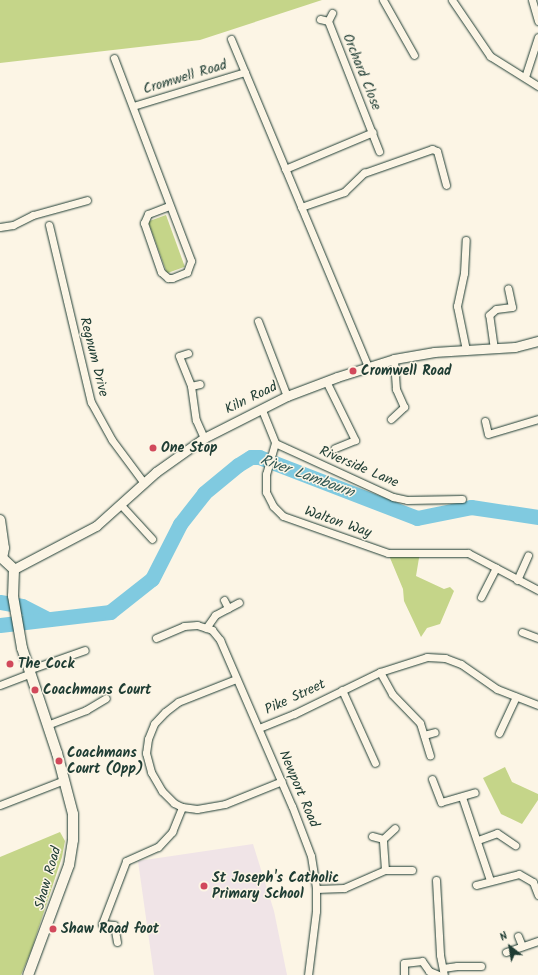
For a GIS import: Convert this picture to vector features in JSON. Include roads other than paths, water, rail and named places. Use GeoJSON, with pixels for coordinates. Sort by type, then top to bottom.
{"type":"FeatureCollection","features":[{"type":"Feature","properties":{"kind":"main road"},"geometry":{"type":"LineString","coordinates":[[0,520],[4,548],[1,558],[14,570]]}},
{"type":"Feature","properties":{"kind":"main road","name":"Shaw Road"},"geometry":{"type":"LineString","coordinates":[[14,570],[13,596],[19,634],[29,672],[47,725],[73,814],[72,850],[52,915],[28,975]]}},
{"type":"Feature","properties":{"kind":"street"},"geometry":{"type":"LineString","coordinates":[[383,0],[414,55]]}},
{"type":"Feature","properties":{"kind":"street"},"geometry":{"type":"LineString","coordinates":[[452,0],[490,56],[506,68],[525,77],[538,86]]}},
{"type":"Feature","properties":{"kind":"street"},"geometry":{"type":"LineString","coordinates":[[532,0],[538,21]]}},
{"type":"Feature","properties":{"kind":"street","name":"Orchard Close"},"geometry":{"type":"LineString","coordinates":[[332,13],[328,21],[379,150]]}},
{"type":"Feature","properties":{"kind":"street","name":"Orchard Close"},"geometry":{"type":"LineString","coordinates":[[320,19],[328,21]]}},
{"type":"Feature","properties":{"kind":"street"},"geometry":{"type":"LineString","coordinates":[[525,77],[538,37]]}},
{"type":"Feature","properties":{"kind":"street","name":"Cromwell Road"},"geometry":{"type":"LineString","coordinates":[[231,39],[368,367]]}},
{"type":"Feature","properties":{"kind":"street","name":"Cromwell Road"},"geometry":{"type":"LineString","coordinates":[[114,58],[191,265],[187,272],[172,278],[168,278],[161,272],[144,223],[148,214],[169,206]]}},
{"type":"Feature","properties":{"kind":"street","name":"Cromwell Road"},"geometry":{"type":"LineString","coordinates":[[133,106],[245,72]]}},
{"type":"Feature","properties":{"kind":"street","name":"Orchard Close"},"geometry":{"type":"LineString","coordinates":[[285,169],[373,132]]}},
{"type":"Feature","properties":{"kind":"street"},"geometry":{"type":"LineString","coordinates":[[301,207],[344,192],[364,173],[432,149],[437,151],[446,185]]}},
{"type":"Feature","properties":{"kind":"street"},"geometry":{"type":"LineString","coordinates":[[0,227],[13,225],[33,215],[87,200]]}},
{"type":"Feature","properties":{"kind":"street","name":"Regnum Drive"},"geometry":{"type":"LineString","coordinates":[[49,225],[91,402],[112,440],[144,483]]}},
{"type":"Feature","properties":{"kind":"street"},"geometry":{"type":"LineString","coordinates":[[466,240],[464,273],[457,306],[466,350]]}},
{"type":"Feature","properties":{"kind":"street"},"geometry":{"type":"LineString","coordinates":[[494,349],[489,315],[496,309],[512,307],[508,288]]}},
{"type":"Feature","properties":{"kind":"street"},"geometry":{"type":"LineString","coordinates":[[258,321],[287,396]]}},
{"type":"Feature","properties":{"kind":"street","name":"Kiln Road"},"geometry":{"type":"LineString","coordinates":[[14,570],[96,526],[144,483],[204,438],[244,416],[262,410],[287,396],[326,381],[394,359],[420,354],[494,349],[538,342]]}},
{"type":"Feature","properties":{"kind":"street"},"geometry":{"type":"LineString","coordinates":[[188,353],[179,356],[191,386],[196,420],[204,438]]}},
{"type":"Feature","properties":{"kind":"street"},"geometry":{"type":"LineString","coordinates":[[391,419],[404,408],[396,389],[394,359]]}},
{"type":"Feature","properties":{"kind":"street"},"geometry":{"type":"LineString","coordinates":[[326,381],[355,440],[335,448]]}},
{"type":"Feature","properties":{"kind":"street"},"geometry":{"type":"LineString","coordinates":[[191,386],[200,384]]}},
{"type":"Feature","properties":{"kind":"street"},"geometry":{"type":"LineString","coordinates":[[262,410],[274,445]]}},
{"type":"Feature","properties":{"kind":"street"},"geometry":{"type":"LineString","coordinates":[[485,421],[488,434],[538,418]]}},
{"type":"Feature","properties":{"kind":"street","name":"Walton Way"},"geometry":{"type":"LineString","coordinates":[[274,445],[268,467],[266,482],[268,497],[276,509],[289,519],[382,551],[462,551],[474,554],[517,580],[538,590]]}},
{"type":"Feature","properties":{"kind":"street","name":"Riverside Lane"},"geometry":{"type":"LineString","coordinates":[[274,445],[393,497],[407,500],[462,499]]}},
{"type":"Feature","properties":{"kind":"street"},"geometry":{"type":"LineString","coordinates":[[121,505],[152,539]]}},
{"type":"Feature","properties":{"kind":"street"},"geometry":{"type":"LineString","coordinates":[[517,580],[528,555]]}},
{"type":"Feature","properties":{"kind":"street"},"geometry":{"type":"LineString","coordinates":[[481,597],[496,568]]}},
{"type":"Feature","properties":{"kind":"street"},"geometry":{"type":"LineString","coordinates":[[224,600],[228,608]]}},
{"type":"Feature","properties":{"kind":"street"},"geometry":{"type":"LineString","coordinates":[[156,638],[184,626],[206,628],[211,618],[239,602]]}},
{"type":"Feature","properties":{"kind":"street","name":"Newport Road"},"geometry":{"type":"LineString","coordinates":[[206,628],[217,635],[282,781],[308,845],[316,889],[315,932],[308,975]]}},
{"type":"Feature","properties":{"kind":"street"},"geometry":{"type":"LineString","coordinates":[[522,632],[538,638]]}},
{"type":"Feature","properties":{"kind":"street"},"geometry":{"type":"LineString","coordinates":[[0,686],[29,672],[85,650]]}},
{"type":"Feature","properties":{"kind":"street"},"geometry":{"type":"LineString","coordinates":[[430,755],[424,735],[415,716],[406,710],[392,694],[380,672],[427,657],[445,658],[461,664],[497,689],[538,705]]}},
{"type":"Feature","properties":{"kind":"street","name":"Pike Street"},"geometry":{"type":"LineString","coordinates":[[259,728],[300,712],[380,672]]}},
{"type":"Feature","properties":{"kind":"street"},"geometry":{"type":"LineString","coordinates":[[236,679],[178,702],[154,724],[146,753],[151,772],[162,792],[182,807],[197,809],[225,804],[282,781]]}},
{"type":"Feature","properties":{"kind":"street","name":"Pike Street"},"geometry":{"type":"LineString","coordinates":[[342,690],[375,763]]}},
{"type":"Feature","properties":{"kind":"street"},"geometry":{"type":"LineString","coordinates":[[498,733],[516,697]]}},
{"type":"Feature","properties":{"kind":"street"},"geometry":{"type":"LineString","coordinates":[[47,725],[86,710],[106,698]]}},
{"type":"Feature","properties":{"kind":"street"},"geometry":{"type":"LineString","coordinates":[[424,735],[435,732]]}},
{"type":"Feature","properties":{"kind":"street"},"geometry":{"type":"LineString","coordinates":[[432,779],[441,802],[475,792]]}},
{"type":"Feature","properties":{"kind":"street"},"geometry":{"type":"LineString","coordinates":[[0,805],[64,780]]}},
{"type":"Feature","properties":{"kind":"street"},"geometry":{"type":"LineString","coordinates":[[462,797],[478,840],[490,880]]}},
{"type":"Feature","properties":{"kind":"street"},"geometry":{"type":"LineString","coordinates":[[117,942],[114,925],[102,924],[126,862],[158,847],[172,832],[182,807]]}},
{"type":"Feature","properties":{"kind":"street"},"geometry":{"type":"LineString","coordinates":[[383,839],[395,828]]}},
{"type":"Feature","properties":{"kind":"street"},"geometry":{"type":"LineString","coordinates":[[478,840],[497,833],[515,845]]}},
{"type":"Feature","properties":{"kind":"street"},"geometry":{"type":"LineString","coordinates":[[372,836],[383,839]]}},
{"type":"Feature","properties":{"kind":"street"},"geometry":{"type":"LineString","coordinates":[[383,839],[385,870]]}},
{"type":"Feature","properties":{"kind":"street"},"geometry":{"type":"LineString","coordinates":[[316,889],[344,888],[385,870],[412,870]]}},
{"type":"Feature","properties":{"kind":"street"},"geometry":{"type":"LineString","coordinates":[[476,884],[519,874],[533,882],[538,895]]}},
{"type":"Feature","properties":{"kind":"street"},"geometry":{"type":"LineString","coordinates":[[436,880],[442,973]]}},
{"type":"Feature","properties":{"kind":"street"},"geometry":{"type":"LineString","coordinates":[[518,936],[522,946]]}},
{"type":"Feature","properties":{"kind":"street"},"geometry":{"type":"LineString","coordinates":[[506,952],[538,941]]}},
{"type":"Feature","properties":{"kind":"street"},"geometry":{"type":"LineString","coordinates":[[404,975],[404,964],[422,961],[429,971],[442,973],[457,966],[481,966]]}},
{"type":"Feature","properties":{"kind":"waterway","name":"River Lambourn"},"geometry":{"type":"LineString","coordinates":[[0,625],[110,612],[152,579],[180,524],[204,493],[238,465],[251,457],[259,457],[417,518],[471,507],[538,517]]}},
{"type":"Feature","properties":{"kind":"waterway","name":"River Lambourn"},"geometry":{"type":"LineString","coordinates":[[0,602],[22,606],[47,619]]}},
{"type":"Feature","properties":{"kind":"place","name":"Cromwell Road"},"geometry":{"type":"Point","coordinates":[353,371]}},
{"type":"Feature","properties":{"kind":"place","name":"One Stop"},"geometry":{"type":"Point","coordinates":[153,448]}},
{"type":"Feature","properties":{"kind":"place","name":"The Cock"},"geometry":{"type":"Point","coordinates":[10,664]}},
{"type":"Feature","properties":{"kind":"place","name":"Coachmans Court"},"geometry":{"type":"Point","coordinates":[35,690]}},
{"type":"Feature","properties":{"kind":"place","name":"Coachmans Court (Opp)"},"geometry":{"type":"Point","coordinates":[59,761]}},
{"type":"Feature","properties":{"kind":"place","name":"St Joseph's Catholic Primary School"},"geometry":{"type":"Point","coordinates":[204,886]}},
{"type":"Feature","properties":{"kind":"place","name":"Shaw Road foot"},"geometry":{"type":"Point","coordinates":[53,929]}}]}
